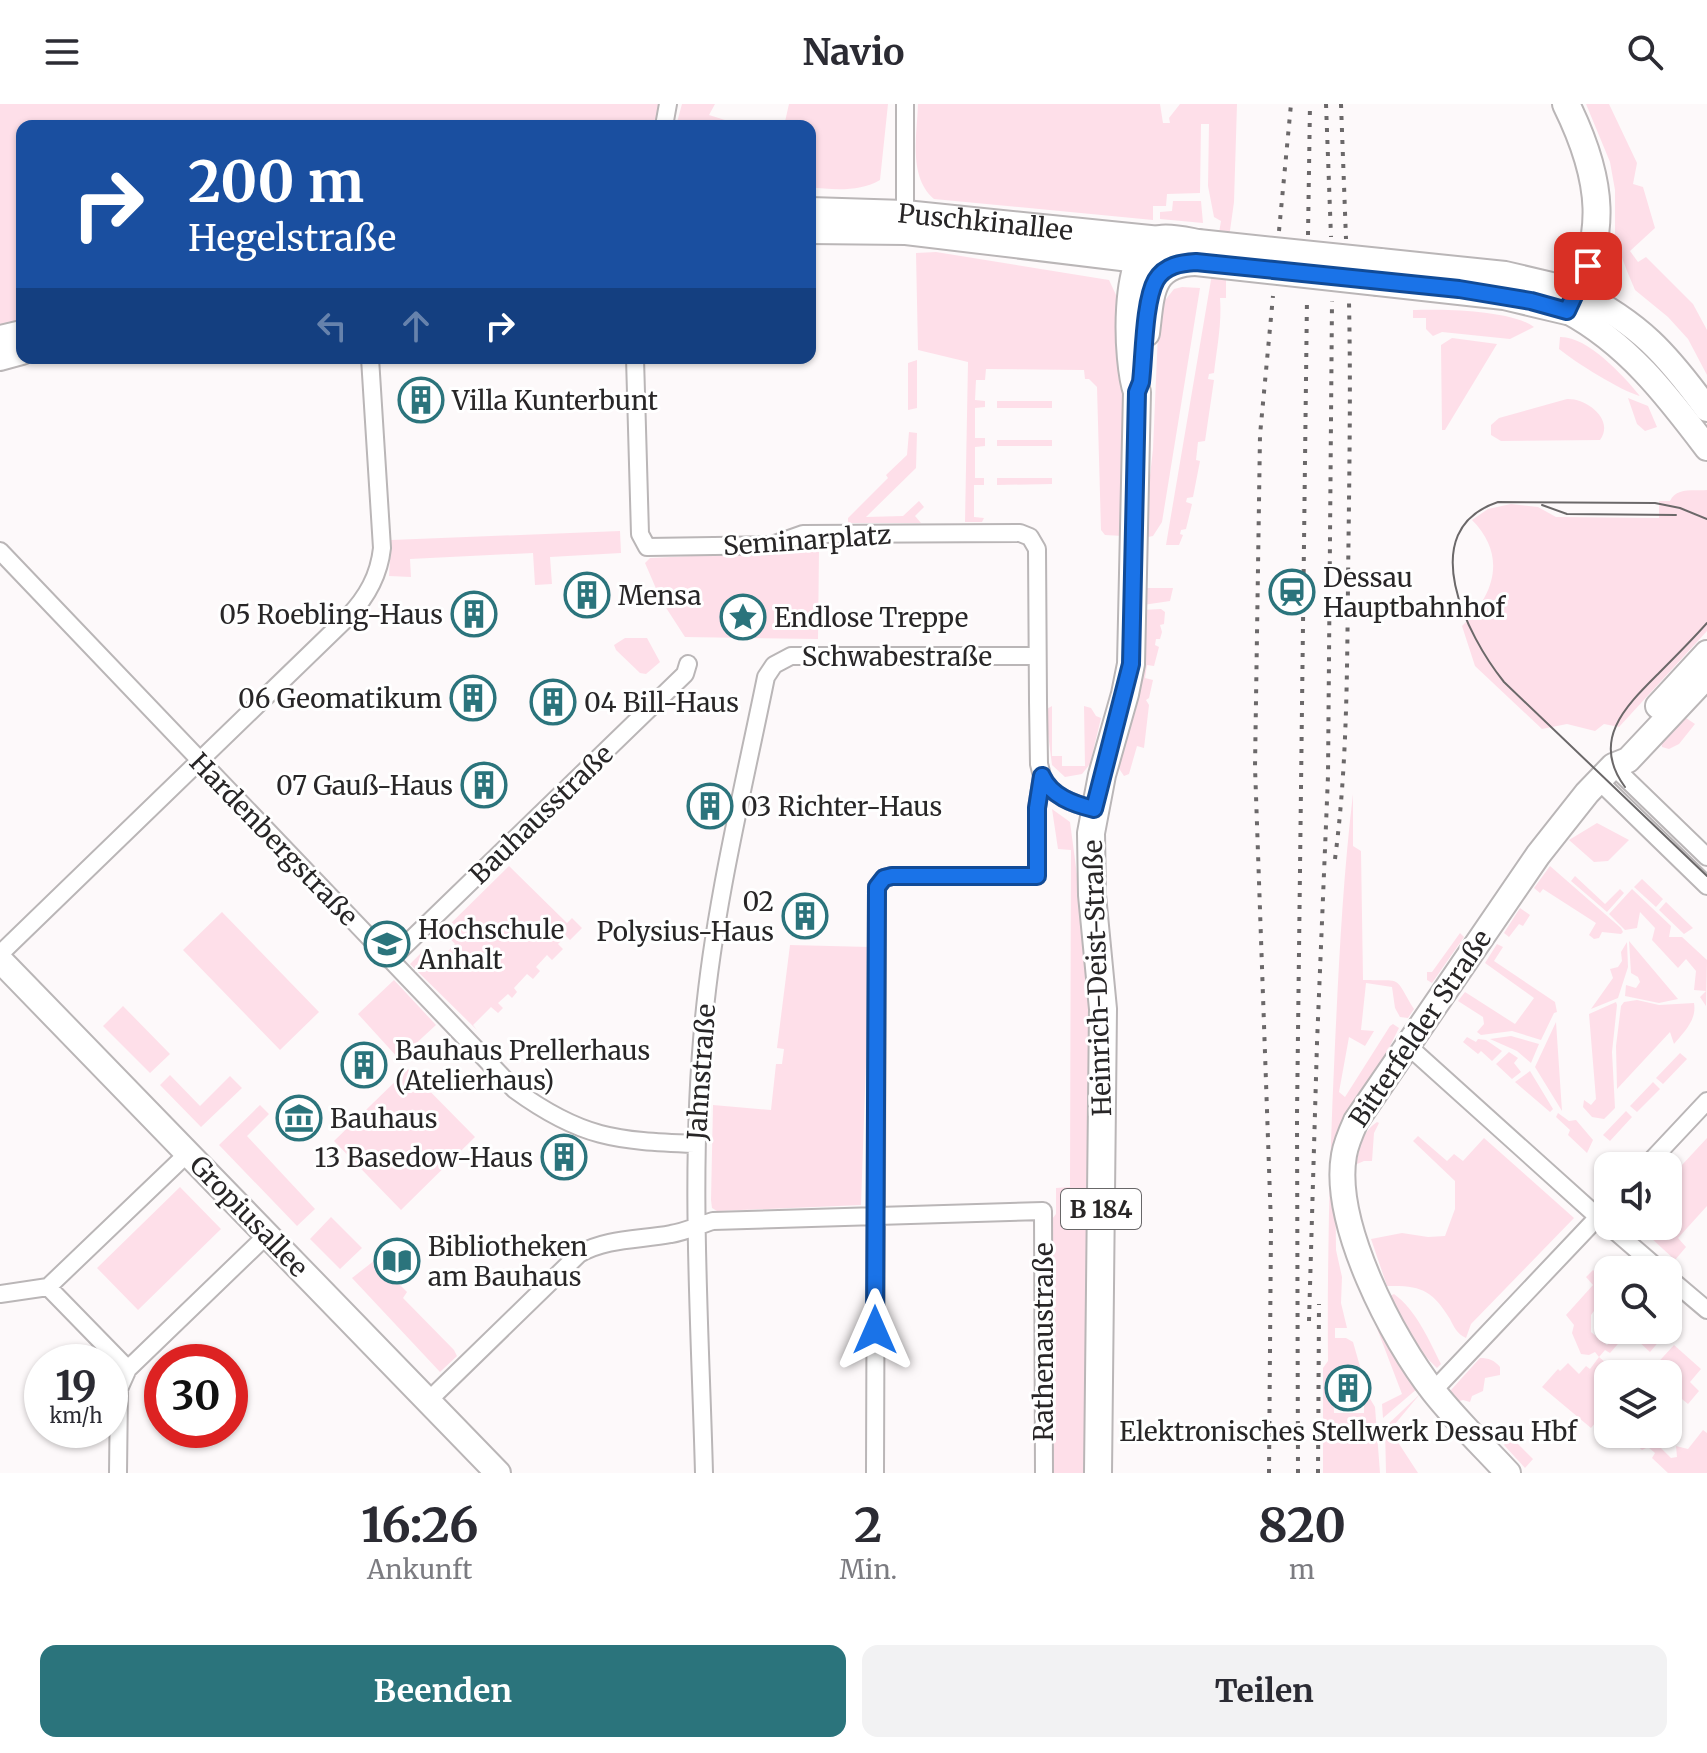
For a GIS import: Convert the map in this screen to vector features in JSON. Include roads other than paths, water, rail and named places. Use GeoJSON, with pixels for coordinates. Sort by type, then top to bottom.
{"type":"FeatureCollection","features":[{"type":"Feature","properties":{"kind":"main road"},"geometry":{"type":"LineString","coordinates":[[1566,104],[1588,153],[1596,197],[1593,250],[1575,307]]}},
{"type":"Feature","properties":{"kind":"main road"},"geometry":{"type":"LineString","coordinates":[[1138,260],[1149,245],[1160,239]]}},
{"type":"Feature","properties":{"kind":"main road","name":"Puschkinallee"},"geometry":{"type":"LineString","coordinates":[[1160,239],[1191,256],[1379,272],[1505,275],[1575,307]]}},
{"type":"Feature","properties":{"kind":"main road","name":"Heinrich-Deist-Straße"},"geometry":{"type":"LineString","coordinates":[[1137,392],[1141,382],[1152,290],[1162,273],[1191,256]]}},
{"type":"Feature","properties":{"kind":"main road","name":"Heinrich-Deist-Straße"},"geometry":{"type":"LineString","coordinates":[[1098,1473],[1103,1009],[1091,869],[1094,809],[1128,679],[1133,638],[1137,392],[1131,371],[1130,348],[1133,287],[1138,260]]}},
{"type":"Feature","properties":{"kind":"street"},"geometry":{"type":"LineString","coordinates":[[905,104],[905,213]]}},
{"type":"Feature","properties":{"kind":"street","name":"Puschkinallee"},"geometry":{"type":"LineString","coordinates":[[816,210],[905,213],[1160,239]]}},
{"type":"Feature","properties":{"kind":"street","name":"Puschkinallee"},"geometry":{"type":"LineString","coordinates":[[816,231],[906,232],[1138,260],[1191,256]]}},
{"type":"Feature","properties":{"kind":"street"},"geometry":{"type":"LineString","coordinates":[[1575,307],[1614,311],[1648,337],[1707,409]]}},
{"type":"Feature","properties":{"kind":"street"},"geometry":{"type":"LineString","coordinates":[[1575,307],[1637,362],[1707,448]]}},
{"type":"Feature","properties":{"kind":"street"},"geometry":{"type":"LineString","coordinates":[[0,957],[364,598],[377,575],[382,548],[370,364]]}},
{"type":"Feature","properties":{"kind":"street","name":"Seminarplatz"},"geometry":{"type":"LineString","coordinates":[[635,364],[640,534],[643,544],[652,548],[772,545],[803,534],[1020,533],[1030,537],[1037,549],[1037,656]]}},
{"type":"Feature","properties":{"kind":"street","name":"Hardenbergstraße"},"geometry":{"type":"LineString","coordinates":[[0,551],[515,1090],[563,1120],[608,1137],[695,1144]]}},
{"type":"Feature","properties":{"kind":"street","name":"Bitterfelder Straße"},"geometry":{"type":"LineString","coordinates":[[1606,774],[1614,752],[1707,653]]}},
{"type":"Feature","properties":{"kind":"street","name":"Schwabestraße"},"geometry":{"type":"LineString","coordinates":[[766,677],[774,665],[791,656],[1037,656]]}},
{"type":"Feature","properties":{"kind":"street"},"geometry":{"type":"LineString","coordinates":[[1037,656],[1039,764],[1042,776],[1059,796],[1094,809]]}},
{"type":"Feature","properties":{"kind":"street","name":"Bauhausstraße"},"geometry":{"type":"LineString","coordinates":[[390,960],[685,674],[688,664]]}},
{"type":"Feature","properties":{"kind":"street","name":"Bitterfelder Straße"},"geometry":{"type":"LineString","coordinates":[[1508,1473],[1433,1391],[1375,1296],[1354,1234],[1343,1179],[1343,1158],[1356,1121],[1508,896],[1565,821],[1606,774],[1628,760],[1707,676]]}},
{"type":"Feature","properties":{"kind":"street","name":"Jahnstraße"},"geometry":{"type":"LineString","coordinates":[[704,1473],[695,1144],[704,1017],[714,940],[766,677]]}},
{"type":"Feature","properties":{"kind":"street"},"geometry":{"type":"LineString","coordinates":[[1606,774],[1707,857]]}},
{"type":"Feature","properties":{"kind":"street"},"geometry":{"type":"LineString","coordinates":[[1606,774],[1707,886]]}},
{"type":"Feature","properties":{"kind":"street"},"geometry":{"type":"LineString","coordinates":[[875,1473],[876,891],[881,881],[892,876],[1037,876],[1037,808],[1042,776]]}},
{"type":"Feature","properties":{"kind":"street","name":"Gropiusallee"},"geometry":{"type":"LineString","coordinates":[[0,957],[498,1473]]}},
{"type":"Feature","properties":{"kind":"street"},"geometry":{"type":"LineString","coordinates":[[1407,1045],[1594,1209]]}},
{"type":"Feature","properties":{"kind":"street"},"geometry":{"type":"LineString","coordinates":[[1659,1152],[1707,1101]]}},
{"type":"Feature","properties":{"kind":"street"},"geometry":{"type":"LineString","coordinates":[[0,1294],[48,1287],[188,1153]]}},
{"type":"Feature","properties":{"kind":"street","name":"Rathenaustraße"},"geometry":{"type":"LineString","coordinates":[[875,1216],[1043,1211],[1044,1473]]}},
{"type":"Feature","properties":{"kind":"street"},"geometry":{"type":"LineString","coordinates":[[428,1401],[579,1254],[591,1247],[675,1234],[713,1221],[875,1216]]}},
{"type":"Feature","properties":{"kind":"street"},"geometry":{"type":"LineString","coordinates":[[1433,1391],[1594,1231]]}},
{"type":"Feature","properties":{"kind":"street"},"geometry":{"type":"LineString","coordinates":[[128,1369],[267,1235]]}},
{"type":"Feature","properties":{"kind":"street"},"geometry":{"type":"LineString","coordinates":[[1628,1240],[1645,1256]]}},
{"type":"Feature","properties":{"kind":"street"},"geometry":{"type":"LineString","coordinates":[[48,1287],[104,1344]]}},
{"type":"Feature","properties":{"kind":"street"},"geometry":{"type":"LineString","coordinates":[[1682,1289],[1707,1310]]}},
{"type":"Feature","properties":{"kind":"street"},"geometry":{"type":"LineString","coordinates":[[118,1448],[118,1473]]}},
{"type":"Feature","properties":{"kind":"tram line"},"geometry":{"type":"LineString","coordinates":[[1707,519],[1680,508],[1655,503],[1498,502],[1472,516],[1458,535],[1453,559],[1455,585],[1463,612],[1504,682],[1707,876]]}},
{"type":"Feature","properties":{"kind":"tram line"},"geometry":{"type":"LineString","coordinates":[[1542,505],[1567,514],[1676,515]]}},
{"type":"Feature","properties":{"kind":"tram line"},"geometry":{"type":"LineString","coordinates":[[1625,787],[1615,770],[1611,754],[1616,725],[1635,698],[1707,623]]}},
{"type":"Feature","properties":{"kind":"railway"},"geometry":{"type":"LineString","coordinates":[[1279,231],[1291,104]]}},
{"type":"Feature","properties":{"kind":"railway"},"geometry":{"type":"LineString","coordinates":[[1308,235],[1310,104]]}},
{"type":"Feature","properties":{"kind":"railway"},"geometry":{"type":"LineString","coordinates":[[1326,104],[1331,237]]}},
{"type":"Feature","properties":{"kind":"railway"},"geometry":{"type":"LineString","coordinates":[[1341,104],[1346,239]]}},
{"type":"Feature","properties":{"kind":"railway"},"geometry":{"type":"LineString","coordinates":[[1269,1473],[1271,1225],[1255,767],[1260,435],[1273,296]]}},
{"type":"Feature","properties":{"kind":"railway"},"geometry":{"type":"LineString","coordinates":[[1298,1473],[1297,1115],[1307,298]]}},
{"type":"Feature","properties":{"kind":"railway"},"geometry":{"type":"LineString","coordinates":[[1309,1321],[1328,776],[1332,301]]}},
{"type":"Feature","properties":{"kind":"railway"},"geometry":{"type":"LineString","coordinates":[[1335,859],[1347,687],[1349,302]]}},
{"type":"Feature","properties":{"kind":"railway"},"geometry":{"type":"LineString","coordinates":[[1318,1473],[1319,1304]]}},
{"type":"Feature","properties":{"kind":"place","name":"Villa Kunterbunt"},"geometry":{"type":"Point","coordinates":[421,400]}},
{"type":"Feature","properties":{"kind":"place","name":"Dessau Hauptbahnhof"},"geometry":{"type":"Point","coordinates":[1292,592]}},
{"type":"Feature","properties":{"kind":"place","name":"Mensa"},"geometry":{"type":"Point","coordinates":[587,595]}},
{"type":"Feature","properties":{"kind":"place","name":"05 Roebling-Haus"},"geometry":{"type":"Point","coordinates":[474,614]}},
{"type":"Feature","properties":{"kind":"place","name":"Endlose Treppe"},"geometry":{"type":"Point","coordinates":[743,617]}},
{"type":"Feature","properties":{"kind":"place","name":"06 Geomatikum"},"geometry":{"type":"Point","coordinates":[473,698]}},
{"type":"Feature","properties":{"kind":"place","name":"04 Bill-Haus"},"geometry":{"type":"Point","coordinates":[553,702]}},
{"type":"Feature","properties":{"kind":"place","name":"07 Gauß-Haus"},"geometry":{"type":"Point","coordinates":[484,785]}},
{"type":"Feature","properties":{"kind":"place","name":"03 Richter-Haus"},"geometry":{"type":"Point","coordinates":[710,806]}},
{"type":"Feature","properties":{"kind":"place","name":"02 Polysius-Haus"},"geometry":{"type":"Point","coordinates":[805,916]}},
{"type":"Feature","properties":{"kind":"place","name":"Hochschule Anhalt"},"geometry":{"type":"Point","coordinates":[387,944]}},
{"type":"Feature","properties":{"kind":"place","name":"Bauhaus Prellerhaus (Atelierhaus)"},"geometry":{"type":"Point","coordinates":[364,1065]}},
{"type":"Feature","properties":{"kind":"place","name":"Bauhaus"},"geometry":{"type":"Point","coordinates":[299,1118]}},
{"type":"Feature","properties":{"kind":"place","name":"13 Basedow-Haus"},"geometry":{"type":"Point","coordinates":[564,1157]}},
{"type":"Feature","properties":{"kind":"place","name":"Bibliotheken am Bauhaus"},"geometry":{"type":"Point","coordinates":[397,1261]}},
{"type":"Feature","properties":{"kind":"place","name":"Elektronisches Stellwerk Dessau Hbf"},"geometry":{"type":"Point","coordinates":[1348,1388]}}]}
